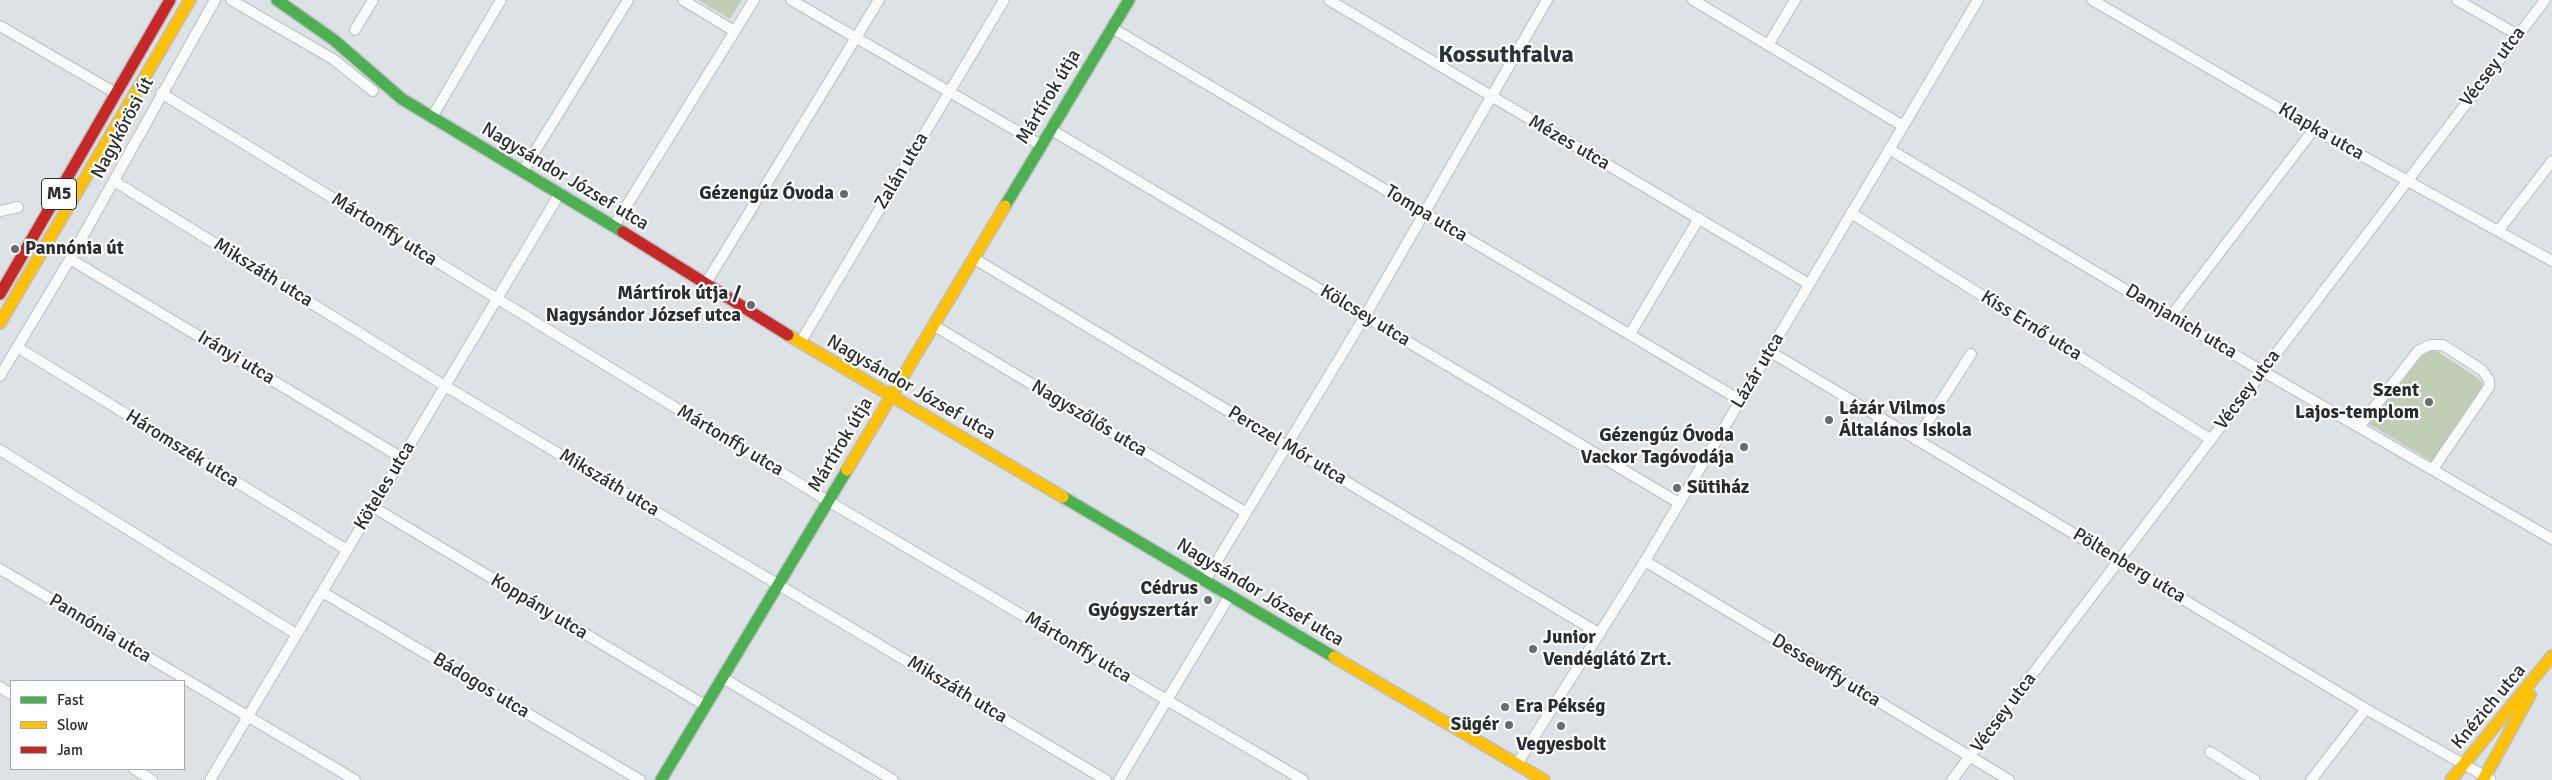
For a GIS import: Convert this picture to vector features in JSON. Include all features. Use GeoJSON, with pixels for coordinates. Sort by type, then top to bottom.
{"type":"FeatureCollection","features":[{"type":"Feature","properties":{"kind":"street","name":"Nagykőrösi út"},"geometry":{"type":"LineString","coordinates":[[0,294],[170,0]]}},
{"type":"Feature","properties":{"kind":"street","name":"Nagykőrösi út"},"geometry":{"type":"LineString","coordinates":[[0,323],[190,0]]}},
{"type":"Feature","properties":{"kind":"street","name":"Nagykőrösi út"},"geometry":{"type":"LineString","coordinates":[[0,376],[70,259],[161,93],[215,0]]}},
{"type":"Feature","properties":{"kind":"street"},"geometry":{"type":"LineString","coordinates":[[231,0],[333,59],[373,91]]}},
{"type":"Feature","properties":{"kind":"street","name":"Nagysándor József utca"},"geometry":{"type":"LineString","coordinates":[[277,0],[314,23],[402,99],[614,226],[800,343],[1544,780]]}},
{"type":"Feature","properties":{"kind":"street"},"geometry":{"type":"LineString","coordinates":[[355,30],[373,0]]}},
{"type":"Feature","properties":{"kind":"street"},"geometry":{"type":"LineString","coordinates":[[432,117],[501,0]]}},
{"type":"Feature","properties":{"kind":"street"},"geometry":{"type":"LineString","coordinates":[[523,171],[628,0]]}},
{"type":"Feature","properties":{"kind":"street"},"geometry":{"type":"LineString","coordinates":[[683,0],[734,32]]}},
{"type":"Feature","properties":{"kind":"street"},"geometry":{"type":"LineString","coordinates":[[614,226],[754,0]]}},
{"type":"Feature","properties":{"kind":"street"},"geometry":{"type":"LineString","coordinates":[[791,0],[1041,145]]}},
{"type":"Feature","properties":{"kind":"street"},"geometry":{"type":"LineString","coordinates":[[706,283],[879,0]]}},
{"type":"Feature","properties":{"kind":"street","name":"Zalán utca"},"geometry":{"type":"LineString","coordinates":[[800,343],[1004,0]]}},
{"type":"Feature","properties":{"kind":"street","name":"Mártírok útja"},"geometry":{"type":"LineString","coordinates":[[661,780],[1129,0]]}},
{"type":"Feature","properties":{"kind":"street","name":"Mézes utca"},"geometry":{"type":"LineString","coordinates":[[1329,0],[1809,284]]}},
{"type":"Feature","properties":{"kind":"street"},"geometry":{"type":"LineString","coordinates":[[1205,581],[1364,316],[1547,0]]}},
{"type":"Feature","properties":{"kind":"street"},"geometry":{"type":"LineString","coordinates":[[1693,0],[1903,126]]}},
{"type":"Feature","properties":{"kind":"street"},"geometry":{"type":"LineString","coordinates":[[1768,45],[1796,0]]}},
{"type":"Feature","properties":{"kind":"street","name":"Lázár utca"},"geometry":{"type":"LineString","coordinates":[[1517,764],[1600,634],[1978,0]]}},
{"type":"Feature","properties":{"kind":"street","name":"Klapka utca"},"geometry":{"type":"LineString","coordinates":[[2092,0],[2314,129],[2552,261]]}},
{"type":"Feature","properties":{"kind":"street"},"geometry":{"type":"LineString","coordinates":[[2457,0],[2518,35]]}},
{"type":"Feature","properties":{"kind":"street","name":"Vécsey utca"},"geometry":{"type":"LineString","coordinates":[[1952,780],[2545,0]]}},
{"type":"Feature","properties":{"kind":"street"},"geometry":{"type":"LineString","coordinates":[[0,26],[117,94]]}},
{"type":"Feature","properties":{"kind":"street","name":"Tompa utca"},"geometry":{"type":"LineString","coordinates":[[1112,28],[1740,400]]}},
{"type":"Feature","properties":{"kind":"street","name":"Mártonffy utca"},"geometry":{"type":"LineString","coordinates":[[161,93],[828,501],[1303,780]]}},
{"type":"Feature","properties":{"kind":"street","name":"Kölcsey utca"},"geometry":{"type":"LineString","coordinates":[[1050,129],[1679,503]]}},
{"type":"Feature","properties":{"kind":"street"},"geometry":{"type":"LineString","coordinates":[[2171,316],[2314,129]]}},
{"type":"Feature","properties":{"kind":"street","name":"Damjanich utca"},"geometry":{"type":"LineString","coordinates":[[1889,149],[2263,371],[2552,539]]}},
{"type":"Feature","properties":{"kind":"street"},"geometry":{"type":"LineString","coordinates":[[2499,230],[2552,161]]}},
{"type":"Feature","properties":{"kind":"street","name":"Mikszáth utca"},"geometry":{"type":"LineString","coordinates":[[114,181],[446,386],[1106,780]]}},
{"type":"Feature","properties":{"kind":"street","name":"Köteles utca"},"geometry":{"type":"LineString","coordinates":[[210,780],[560,193]]}},
{"type":"Feature","properties":{"kind":"street"},"geometry":{"type":"LineString","coordinates":[[0,211],[18,207]]}},
{"type":"Feature","properties":{"kind":"street","name":"Kiss Ernő utca"},"geometry":{"type":"LineString","coordinates":[[1851,213],[2210,439]]}},
{"type":"Feature","properties":{"kind":"street"},"geometry":{"type":"LineString","coordinates":[[1630,334],[1698,218]]}},
{"type":"Feature","properties":{"kind":"street","name":"Perczel Mór utca"},"geometry":{"type":"LineString","coordinates":[[973,258],[1600,634]]}},
{"type":"Feature","properties":{"kind":"street","name":"Irányi utca"},"geometry":{"type":"LineString","coordinates":[[70,259],[402,458]]}},
{"type":"Feature","properties":{"kind":"street","name":"Nagyszőlős utca"},"geometry":{"type":"LineString","coordinates":[[933,325],[1245,512]]}},
{"type":"Feature","properties":{"kind":"street"},"geometry":{"type":"LineString","coordinates":[[2359,427],[2418,351],[2430,345],[2443,345],[2482,370],[2489,380],[2486,394],[2432,469]]}},
{"type":"Feature","properties":{"kind":"street","name":"Háromszék utca"},"geometry":{"type":"LineString","coordinates":[[17,347],[347,550]]}},
{"type":"Feature","properties":{"kind":"street","name":"Pöltenberg utca"},"geometry":{"type":"LineString","coordinates":[[1769,351],[2486,779]]}},
{"type":"Feature","properties":{"kind":"street"},"geometry":{"type":"LineString","coordinates":[[1916,440],[1971,354]]}},
{"type":"Feature","properties":{"kind":"street"},"geometry":{"type":"LineString","coordinates":[[0,450],[296,634]]}},
{"type":"Feature","properties":{"kind":"street","name":"Koppány utca"},"geometry":{"type":"LineString","coordinates":[[373,507],[706,706]]}},
{"type":"Feature","properties":{"kind":"street","name":"Dessewffy utca"},"geometry":{"type":"LineString","coordinates":[[1644,561],[2009,780]]}},
{"type":"Feature","properties":{"kind":"street","name":"Pannónia utca"},"geometry":{"type":"LineString","coordinates":[[0,570],[355,780]]}},
{"type":"Feature","properties":{"kind":"street","name":"Bádogos utca"},"geometry":{"type":"LineString","coordinates":[[322,592],[640,780]]}},
{"type":"Feature","properties":{"kind":"street"},"geometry":{"type":"LineString","coordinates":[[1119,780],[1230,595]]}},
{"type":"Feature","properties":{"kind":"street"},"geometry":{"type":"LineString","coordinates":[[2486,779],[2549,661]]}},
{"type":"Feature","properties":{"kind":"street","name":"Knézich utca"},"geometry":{"type":"LineString","coordinates":[[2451,780],[2549,661]]}},
{"type":"Feature","properties":{"kind":"street"},"geometry":{"type":"LineString","coordinates":[[723,678],[893,780]]}},
{"type":"Feature","properties":{"kind":"street"},"geometry":{"type":"LineString","coordinates":[[2311,780],[2366,709]]}},
{"type":"Feature","properties":{"kind":"street"},"geometry":{"type":"LineString","coordinates":[[2210,752],[2255,780]]}},
{"type":"Feature","properties":{"kind":"street"},"geometry":{"type":"LineString","coordinates":[[136,770],[152,780]]}},
{"type":"Feature","properties":{"kind":"green space"},"geometry":{"type":"Polygon","coordinates":[[[698,0],[742,0],[730,19],[698,0]]]}},
{"type":"Feature","properties":{"kind":"green space"},"geometry":{"type":"Polygon","coordinates":[[[2437,351],[2478,378],[2482,383],[2483,390],[2433,462],[2369,424],[2425,352],[2437,351]]]}},
{"type":"Feature","properties":{"kind":"traffic: fast"},"geometry":{"type":"LineString","coordinates":[[277,0],[334,40],[402,99],[623,232]]}},
{"type":"Feature","properties":{"kind":"traffic: fast"},"geometry":{"type":"LineString","coordinates":[[1005,206],[1129,0]]}},
{"type":"Feature","properties":{"kind":"traffic: fast"},"geometry":{"type":"LineString","coordinates":[[661,780],[847,470]]}},
{"type":"Feature","properties":{"kind":"traffic: fast"},"geometry":{"type":"LineString","coordinates":[[1063,497],[1334,657]]}},
{"type":"Feature","properties":{"kind":"traffic: slow"},"geometry":{"type":"LineString","coordinates":[[0,323],[190,0]]}},
{"type":"Feature","properties":{"kind":"traffic: slow"},"geometry":{"type":"LineString","coordinates":[[847,470],[1005,206]]}},
{"type":"Feature","properties":{"kind":"traffic: slow"},"geometry":{"type":"LineString","coordinates":[[788,335],[1063,497]]}},
{"type":"Feature","properties":{"kind":"traffic: slow"},"geometry":{"type":"LineString","coordinates":[[2451,780],[2552,656]]}},
{"type":"Feature","properties":{"kind":"traffic: slow"},"geometry":{"type":"LineString","coordinates":[[1334,657],[1544,780]]}},
{"type":"Feature","properties":{"kind":"traffic: slow"},"geometry":{"type":"LineString","coordinates":[[2483,780],[2530,695]]}},
{"type":"Feature","properties":{"kind":"traffic: jam"},"geometry":{"type":"LineString","coordinates":[[0,294],[170,0]]}},
{"type":"Feature","properties":{"kind":"traffic: jam"},"geometry":{"type":"LineString","coordinates":[[623,232],[788,335]]}},
{"type":"Feature","properties":{"kind":"place","name":"Gézengúz Óvoda"},"geometry":{"type":"Point","coordinates":[844,194]}},
{"type":"Feature","properties":{"kind":"place","name":"Pannónia út"},"geometry":{"type":"Point","coordinates":[15,249]}},
{"type":"Feature","properties":{"kind":"place","name":"Mártírok útja / Nagysándor József utca"},"geometry":{"type":"Point","coordinates":[751,305]}},
{"type":"Feature","properties":{"kind":"place","name":"Szent Lajos-templom"},"geometry":{"type":"Point","coordinates":[2429,402]}},
{"type":"Feature","properties":{"kind":"place","name":"Lázár Vilmos Általános Iskola"},"geometry":{"type":"Point","coordinates":[1829,420]}},
{"type":"Feature","properties":{"kind":"place","name":"Gézengúz Óvoda Vackor Tagóvodája"},"geometry":{"type":"Point","coordinates":[1744,447]}},
{"type":"Feature","properties":{"kind":"place","name":"Sütiház"},"geometry":{"type":"Point","coordinates":[1677,488]}},
{"type":"Feature","properties":{"kind":"place","name":"Cédrus Gyógyszertár"},"geometry":{"type":"Point","coordinates":[1208,600]}},
{"type":"Feature","properties":{"kind":"place","name":"Junior Vendéglátó Zrt."},"geometry":{"type":"Point","coordinates":[1533,649]}},
{"type":"Feature","properties":{"kind":"place","name":"Era Pékség"},"geometry":{"type":"Point","coordinates":[1505,707]}},
{"type":"Feature","properties":{"kind":"place","name":"Sügér"},"geometry":{"type":"Point","coordinates":[1509,725]}},
{"type":"Feature","properties":{"kind":"place","name":"Vegyesbolt"},"geometry":{"type":"Point","coordinates":[1561,726]}},
{"type":"Feature","properties":{"kind":"district","name":"Kossuthfalva"},"geometry":{"type":"Point","coordinates":[1506,56]}}]}
